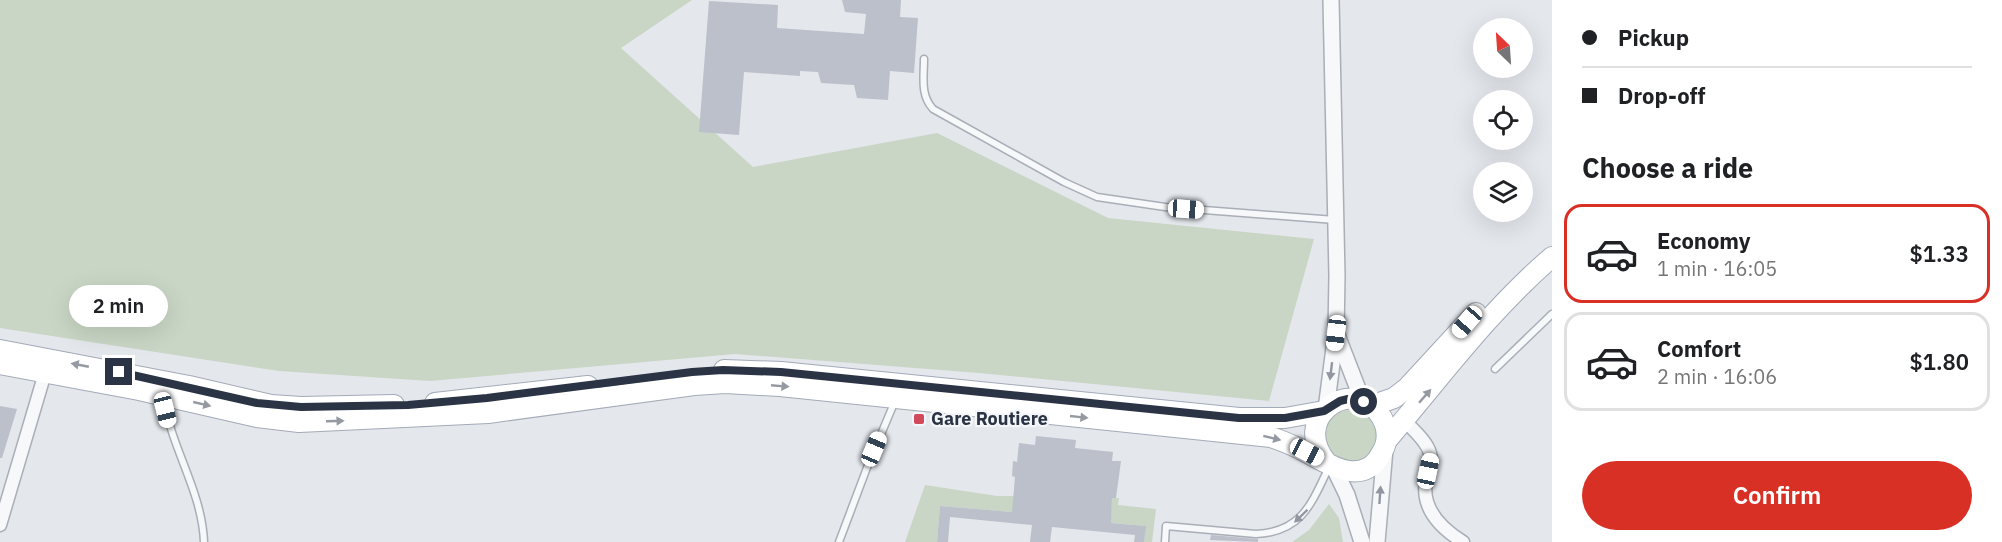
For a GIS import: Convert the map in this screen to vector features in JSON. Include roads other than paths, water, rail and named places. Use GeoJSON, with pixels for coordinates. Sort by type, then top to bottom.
{"type":"FeatureCollection","features":[{"type":"Feature","properties":{"kind":"main road"},"geometry":{"type":"LineString","coordinates":[[1367,404],[1394,398],[1407,388],[1496,292],[1551,250]]}},
{"type":"Feature","properties":{"kind":"main road"},"geometry":{"type":"LineString","coordinates":[[0,364],[163,395],[256,417],[299,422],[488,412],[694,385],[725,383],[780,386],[1271,436],[1330,465],[1351,472],[1359,471],[1375,463],[1404,420],[1477,330],[1551,250]]}},
{"type":"Feature","properties":{"kind":"main road"},"geometry":{"type":"LineString","coordinates":[[0,350],[281,406],[408,405],[723,370],[781,372],[1239,418],[1285,418],[1325,410],[1348,399],[1367,404],[1380,415],[1385,423],[1386,444]]}},
{"type":"Feature","properties":{"kind":"main road"},"geometry":{"type":"LineString","coordinates":[[1325,410],[1317,421],[1315,443],[1320,454],[1330,465]]}},
{"type":"Feature","properties":{"kind":"street"},"geometry":{"type":"LineString","coordinates":[[1325,410],[1336,333],[1337,276],[1331,0]]}},
{"type":"Feature","properties":{"kind":"street"},"geometry":{"type":"LineString","coordinates":[[1336,333],[1367,404]]}},
{"type":"Feature","properties":{"kind":"street"},"geometry":{"type":"LineString","coordinates":[[0,525],[45,373]]}},
{"type":"Feature","properties":{"kind":"street"},"geometry":{"type":"LineString","coordinates":[[1404,420],[1427,445],[1431,457],[1425,486],[1435,520],[1446,531],[1463,542]]}},
{"type":"Feature","properties":{"kind":"street"},"geometry":{"type":"LineString","coordinates":[[1377,542],[1386,444]]}},
{"type":"Feature","properties":{"kind":"street"},"geometry":{"type":"LineString","coordinates":[[1330,465],[1347,495],[1362,542]]}},
{"type":"Feature","properties":{"kind":"lane"},"geometry":{"type":"LineString","coordinates":[[924,59],[925,99],[933,109],[1064,182],[1097,197],[1165,207],[1335,219]]}},
{"type":"Feature","properties":{"kind":"lane"},"geometry":{"type":"LineString","coordinates":[[1495,369],[1552,314]]}},
{"type":"Feature","properties":{"kind":"lane"},"geometry":{"type":"LineString","coordinates":[[163,395],[173,439],[200,510],[204,542]]}},
{"type":"Feature","properties":{"kind":"lane"},"geometry":{"type":"LineString","coordinates":[[839,542],[896,398]]}},
{"type":"Feature","properties":{"kind":"lane"},"geometry":{"type":"LineString","coordinates":[[1165,542],[1167,526],[1256,534],[1285,528],[1294,523],[1308,509],[1330,465]]}},
{"type":"Feature","properties":{"kind":"place","name":"Gare Routiere"},"geometry":{"type":"Point","coordinates":[919,419]}}]}
